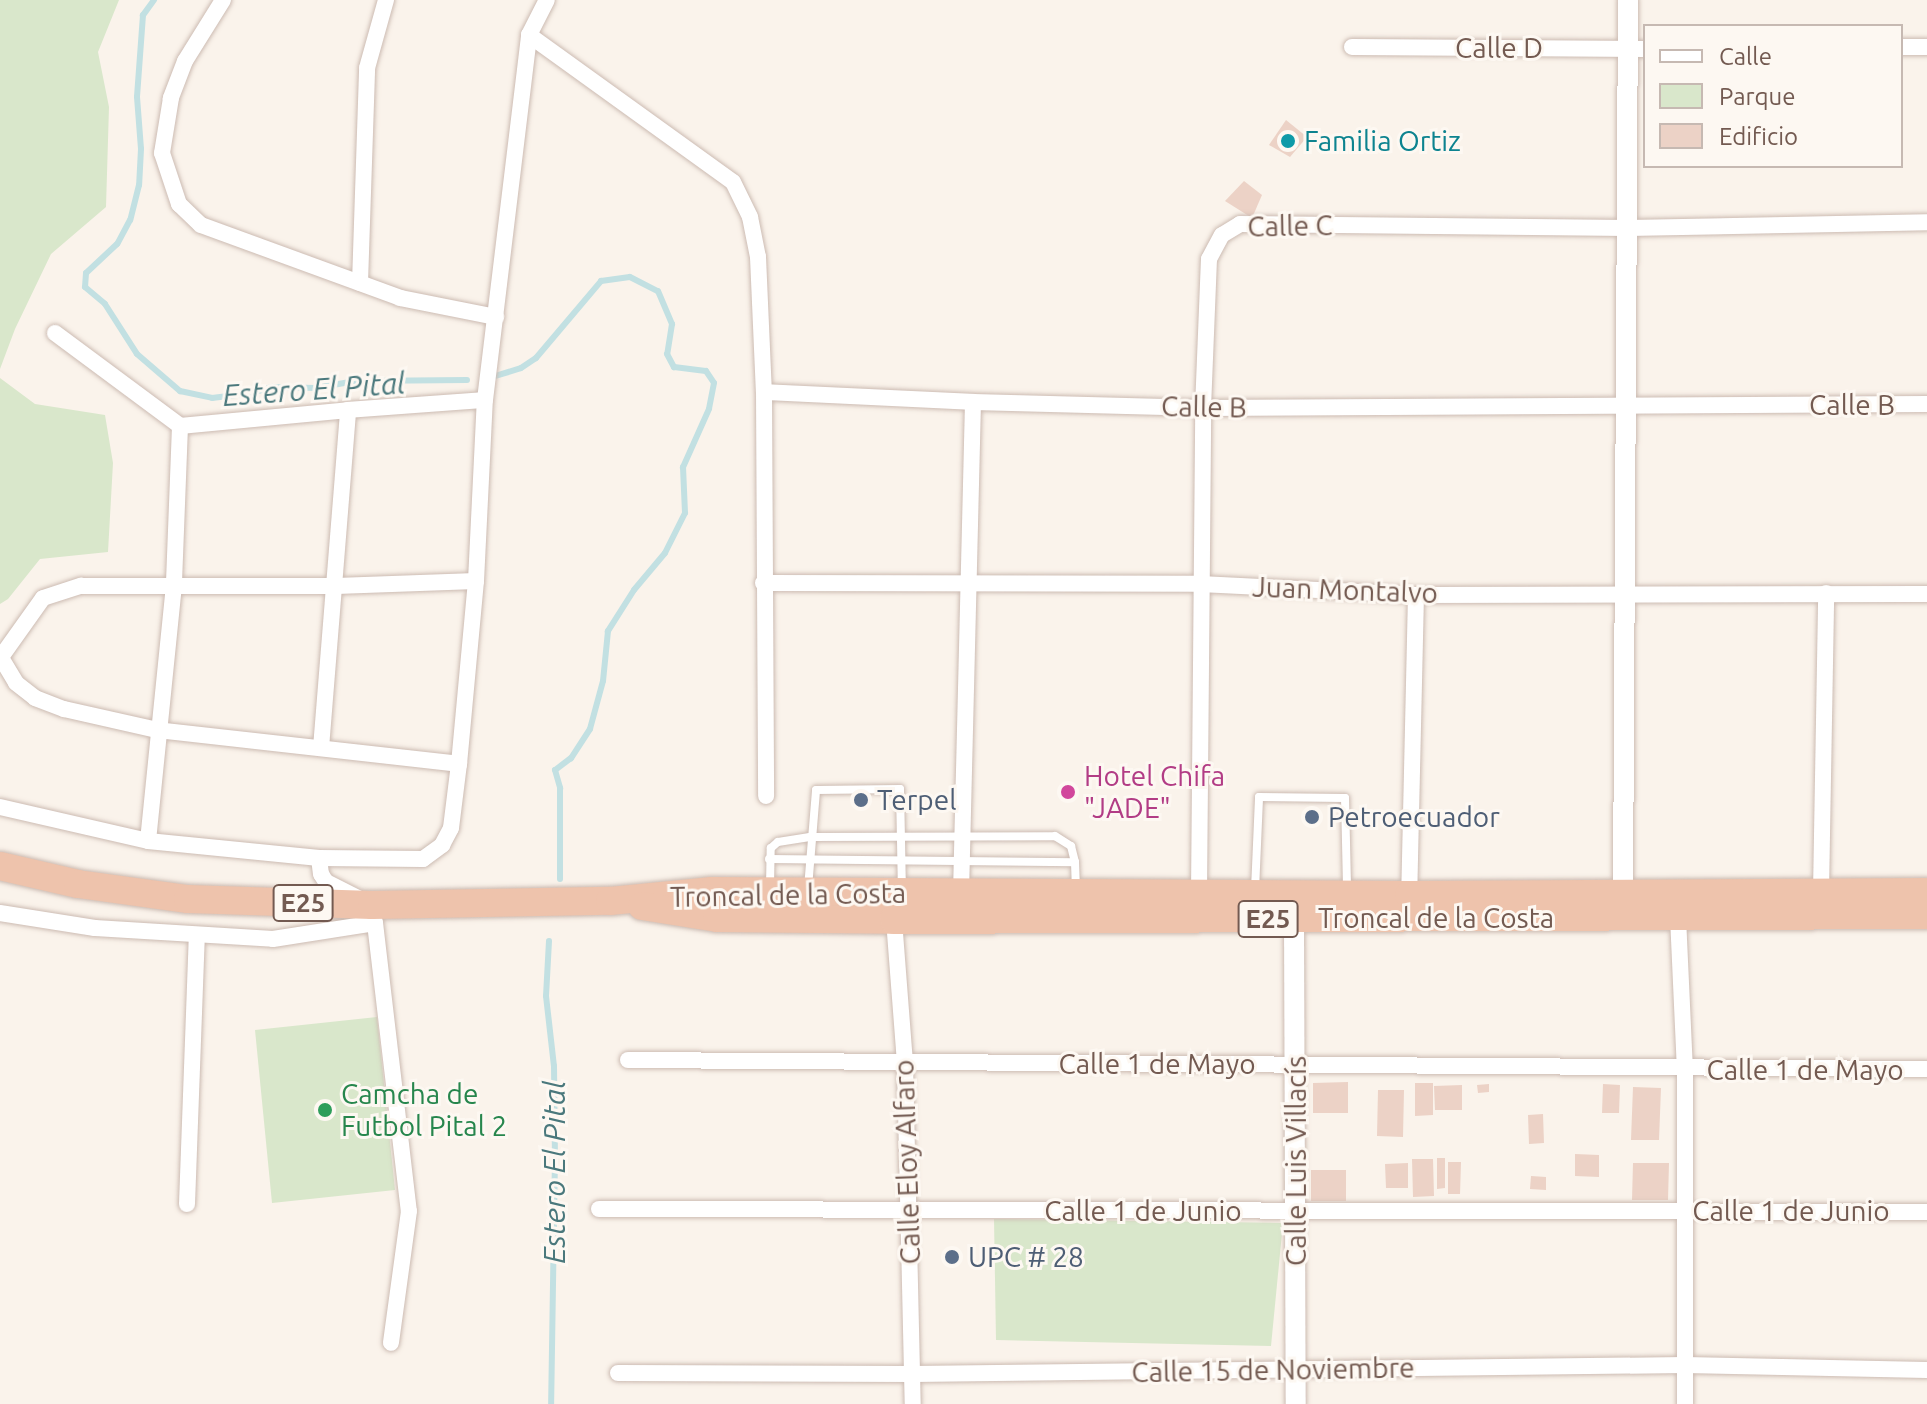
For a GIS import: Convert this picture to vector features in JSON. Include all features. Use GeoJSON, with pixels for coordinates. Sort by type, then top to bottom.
{"type":"FeatureCollection","features":[{"type":"Feature","properties":{"kind":"highway","name":"Troncal de la Costa"},"geometry":{"type":"LineString","coordinates":[[0,866],[78,884],[188,899],[374,914],[610,901],[702,892],[808,891],[898,907],[961,893],[1254,894],[1347,905],[1678,917],[1927,915]]}},
{"type":"Feature","properties":{"kind":"highway","name":"Troncal de la Costa"},"geometry":{"type":"LineString","coordinates":[[1409,906],[1623,894],[1927,892]]}},
{"type":"Feature","properties":{"kind":"highway","name":"Troncal de la Costa"},"geometry":{"type":"LineString","coordinates":[[610,901],[717,918],[898,907],[1294,919],[1347,905]]}},
{"type":"Feature","properties":{"kind":"street"},"geometry":{"type":"LineString","coordinates":[[223,0],[185,61],[171,98],[162,153],[179,204],[201,225],[400,298],[496,317]]}},
{"type":"Feature","properties":{"kind":"street"},"geometry":{"type":"LineString","coordinates":[[360,283],[367,68],[386,0]]}},
{"type":"Feature","properties":{"kind":"street"},"geometry":{"type":"LineString","coordinates":[[0,807],[148,841],[319,858],[423,859],[442,845],[451,828],[459,764],[476,581],[485,400],[529,35],[547,0]]}},
{"type":"Feature","properties":{"kind":"street"},"geometry":{"type":"LineString","coordinates":[[1623,894],[1625,407],[1628,228],[1636,49],[1628,0]]}},
{"type":"Feature","properties":{"kind":"street"},"geometry":{"type":"LineString","coordinates":[[529,35],[733,182],[750,217],[758,257],[764,392],[766,796]]}},
{"type":"Feature","properties":{"kind":"street","name":"Calle D"},"geometry":{"type":"LineString","coordinates":[[1352,47],[1636,49]]}},
{"type":"Feature","properties":{"kind":"street"},"geometry":{"type":"LineString","coordinates":[[1903,47],[1927,47]]}},
{"type":"Feature","properties":{"kind":"street","name":"Calle C"},"geometry":{"type":"LineString","coordinates":[[1199,894],[1203,408],[1209,259],[1217,240],[1233,227],[1628,228],[1927,222]]}},
{"type":"Feature","properties":{"kind":"street"},"geometry":{"type":"LineString","coordinates":[[55,333],[180,426],[485,400]]}},
{"type":"Feature","properties":{"kind":"street","name":"Calle B"},"geometry":{"type":"LineString","coordinates":[[764,392],[1203,408],[1927,404]]}},
{"type":"Feature","properties":{"kind":"street"},"geometry":{"type":"LineString","coordinates":[[961,893],[973,402]]}},
{"type":"Feature","properties":{"kind":"street"},"geometry":{"type":"LineString","coordinates":[[321,748],[348,410]]}},
{"type":"Feature","properties":{"kind":"street"},"geometry":{"type":"LineString","coordinates":[[148,841],[174,585],[180,426]]}},
{"type":"Feature","properties":{"kind":"street"},"geometry":{"type":"LineString","coordinates":[[459,764],[157,730],[64,709],[35,698],[16,683],[0,656],[43,598],[60,590],[81,586],[336,586],[476,581]]}},
{"type":"Feature","properties":{"kind":"street","name":"Juan Montalvo"},"geometry":{"type":"LineString","coordinates":[[763,583],[967,586],[1200,584],[1416,595],[1625,592],[1927,594]]}},
{"type":"Feature","properties":{"kind":"street"},"geometry":{"type":"LineString","coordinates":[[1821,892],[1826,593]]}},
{"type":"Feature","properties":{"kind":"street"},"geometry":{"type":"LineString","coordinates":[[1409,906],[1416,595]]}},
{"type":"Feature","properties":{"kind":"street"},"geometry":{"type":"LineString","coordinates":[[319,858],[321,874],[326,882],[374,914],[409,1211],[391,1343]]}},
{"type":"Feature","properties":{"kind":"street","name":"Calle Eloy Alfaro"},"geometry":{"type":"LineString","coordinates":[[898,907],[913,1404]]}},
{"type":"Feature","properties":{"kind":"street"},"geometry":{"type":"LineString","coordinates":[[0,913],[95,928],[283,939],[374,914]]}},
{"type":"Feature","properties":{"kind":"street"},"geometry":{"type":"LineString","coordinates":[[1678,917],[1685,1070],[1685,1404]]}},
{"type":"Feature","properties":{"kind":"street","name":"Calle Luis Villacís"},"geometry":{"type":"LineString","coordinates":[[1294,919],[1296,1404]]}},
{"type":"Feature","properties":{"kind":"street"},"geometry":{"type":"LineString","coordinates":[[187,1204],[197,935]]}},
{"type":"Feature","properties":{"kind":"street","name":"Calle 1 de Mayo"},"geometry":{"type":"LineString","coordinates":[[628,1060],[1685,1070],[1927,1069]]}},
{"type":"Feature","properties":{"kind":"street","name":"Calle 1 de Junio"},"geometry":{"type":"LineString","coordinates":[[599,1209],[1927,1212]]}},
{"type":"Feature","properties":{"kind":"street","name":"Calle 15 de Noviembre"},"geometry":{"type":"LineString","coordinates":[[618,1373],[913,1374],[1685,1365],[1927,1370]]}},
{"type":"Feature","properties":{"kind":"lane"},"geometry":{"type":"LineString","coordinates":[[808,891],[816,790],[900,789],[902,835],[898,907]]}},
{"type":"Feature","properties":{"kind":"lane"},"geometry":{"type":"LineString","coordinates":[[1254,894],[1259,797],[1345,798],[1347,905]]}},
{"type":"Feature","properties":{"kind":"lane"},"geometry":{"type":"LineString","coordinates":[[770,891],[769,859],[771,848],[778,842],[810,837],[962,835],[1061,837],[1071,846],[1076,893]]}},
{"type":"Feature","properties":{"kind":"lane"},"geometry":{"type":"LineString","coordinates":[[769,859],[1075,862]]}},
{"type":"Feature","properties":{"kind":"green space"},"geometry":{"type":"Polygon","coordinates":[[[0,0],[119,0],[98,52],[109,107],[106,207],[51,254],[15,329],[0,369],[0,0]]]}},
{"type":"Feature","properties":{"kind":"green space"},"geometry":{"type":"Polygon","coordinates":[[[0,378],[35,404],[105,415],[113,463],[108,552],[40,559],[8,599],[0,604],[0,378]]]}},
{"type":"Feature","properties":{"kind":"green space","name":"Camcha de Futbol Pital 2"},"geometry":{"type":"Polygon","coordinates":[[[377,1017],[395,1190],[272,1203],[255,1030],[377,1017]]]}},
{"type":"Feature","properties":{"kind":"green space"},"geometry":{"type":"Polygon","coordinates":[[[994,1219],[1283,1223],[1271,1346],[996,1340],[994,1219]]]}},
{"type":"Feature","properties":{"kind":"building","name":"Familia Ortiz"},"geometry":{"type":"Polygon","coordinates":[[[1286,120],[1307,137],[1290,157],[1269,145],[1286,120]]]}},
{"type":"Feature","properties":{"kind":"building"},"geometry":{"type":"Polygon","coordinates":[[[1244,181],[1262,195],[1252,218],[1225,201],[1244,181]]]}},
{"type":"Feature","properties":{"kind":"building"},"geometry":{"type":"Polygon","coordinates":[[[1348,1082],[1348,1113],[1313,1113],[1313,1083],[1348,1082]]]}},
{"type":"Feature","properties":{"kind":"building"},"geometry":{"type":"Polygon","coordinates":[[[1415,1083],[1433,1083],[1433,1115],[1415,1116],[1415,1083]]]}},
{"type":"Feature","properties":{"kind":"building"},"geometry":{"type":"Polygon","coordinates":[[[1489,1084],[1489,1092],[1478,1093],[1477,1085],[1489,1084]]]}},
{"type":"Feature","properties":{"kind":"building"},"geometry":{"type":"Polygon","coordinates":[[[1603,1084],[1620,1085],[1619,1113],[1602,1113],[1603,1084]]]}},
{"type":"Feature","properties":{"kind":"building"},"geometry":{"type":"Polygon","coordinates":[[[1462,1085],[1462,1110],[1435,1110],[1434,1086],[1462,1085]]]}},
{"type":"Feature","properties":{"kind":"building"},"geometry":{"type":"Polygon","coordinates":[[[1633,1087],[1661,1088],[1659,1140],[1631,1140],[1633,1087]]]}},
{"type":"Feature","properties":{"kind":"building"},"geometry":{"type":"Polygon","coordinates":[[[1378,1090],[1404,1090],[1403,1137],[1377,1136],[1378,1090]]]}},
{"type":"Feature","properties":{"kind":"building"},"geometry":{"type":"Polygon","coordinates":[[[1543,1114],[1544,1143],[1529,1144],[1528,1115],[1543,1114]]]}},
{"type":"Feature","properties":{"kind":"building"},"geometry":{"type":"Polygon","coordinates":[[[1575,1154],[1599,1155],[1599,1177],[1575,1176],[1575,1154]]]}},
{"type":"Feature","properties":{"kind":"building"},"geometry":{"type":"Polygon","coordinates":[[[1437,1158],[1445,1158],[1445,1188],[1437,1189],[1437,1158]]]}},
{"type":"Feature","properties":{"kind":"building"},"geometry":{"type":"Polygon","coordinates":[[[1412,1159],[1433,1159],[1434,1196],[1413,1197],[1412,1159]]]}},
{"type":"Feature","properties":{"kind":"building"},"geometry":{"type":"Polygon","coordinates":[[[1448,1162],[1461,1162],[1460,1194],[1448,1194],[1448,1162]]]}},
{"type":"Feature","properties":{"kind":"building"},"geometry":{"type":"Polygon","coordinates":[[[1408,1163],[1408,1188],[1386,1188],[1385,1164],[1408,1163]]]}},
{"type":"Feature","properties":{"kind":"building"},"geometry":{"type":"Polygon","coordinates":[[[1633,1163],[1669,1163],[1668,1200],[1632,1200],[1633,1163]]]}},
{"type":"Feature","properties":{"kind":"building"},"geometry":{"type":"Polygon","coordinates":[[[1311,1170],[1346,1170],[1346,1201],[1311,1201],[1311,1170]]]}},
{"type":"Feature","properties":{"kind":"building"},"geometry":{"type":"Polygon","coordinates":[[[1531,1176],[1546,1177],[1546,1190],[1530,1189],[1531,1176]]]}},
{"type":"Feature","properties":{"kind":"waterway","name":"Estero El Pital"},"geometry":{"type":"LineString","coordinates":[[154,0],[143,15],[137,97],[141,149],[139,185],[130,220],[117,244],[86,273],[85,287],[105,304],[137,354],[180,391],[212,398],[272,387],[316,388],[355,381],[467,380]]}},
{"type":"Feature","properties":{"kind":"waterway","name":"Estero El Pital"},"geometry":{"type":"LineString","coordinates":[[492,377],[521,368],[536,358],[601,281],[630,277],[658,291],[672,324],[667,354],[674,367],[706,371],[714,383],[709,409],[683,467],[685,513],[665,553],[634,590],[608,631],[603,681],[590,729],[571,758],[555,770],[560,788],[560,879]]}},
{"type":"Feature","properties":{"kind":"waterway","name":"Estero El Pital"},"geometry":{"type":"LineString","coordinates":[[549,941],[546,996],[554,1066],[555,1157],[551,1404]]}},
{"type":"Feature","properties":{"kind":"place","name":"Familia Ortiz"},"geometry":{"type":"Point","coordinates":[1288,141]}},
{"type":"Feature","properties":{"kind":"place","name":"Hotel Chifa \"JADE\""},"geometry":{"type":"Point","coordinates":[1068,792]}},
{"type":"Feature","properties":{"kind":"place","name":"Terpel"},"geometry":{"type":"Point","coordinates":[861,800]}},
{"type":"Feature","properties":{"kind":"place","name":"Petroecuador"},"geometry":{"type":"Point","coordinates":[1312,817]}},
{"type":"Feature","properties":{"kind":"place","name":"Camcha de Futbol Pital 2"},"geometry":{"type":"Point","coordinates":[325,1110]}},
{"type":"Feature","properties":{"kind":"place","name":"UPC # 28"},"geometry":{"type":"Point","coordinates":[952,1257]}}]}
